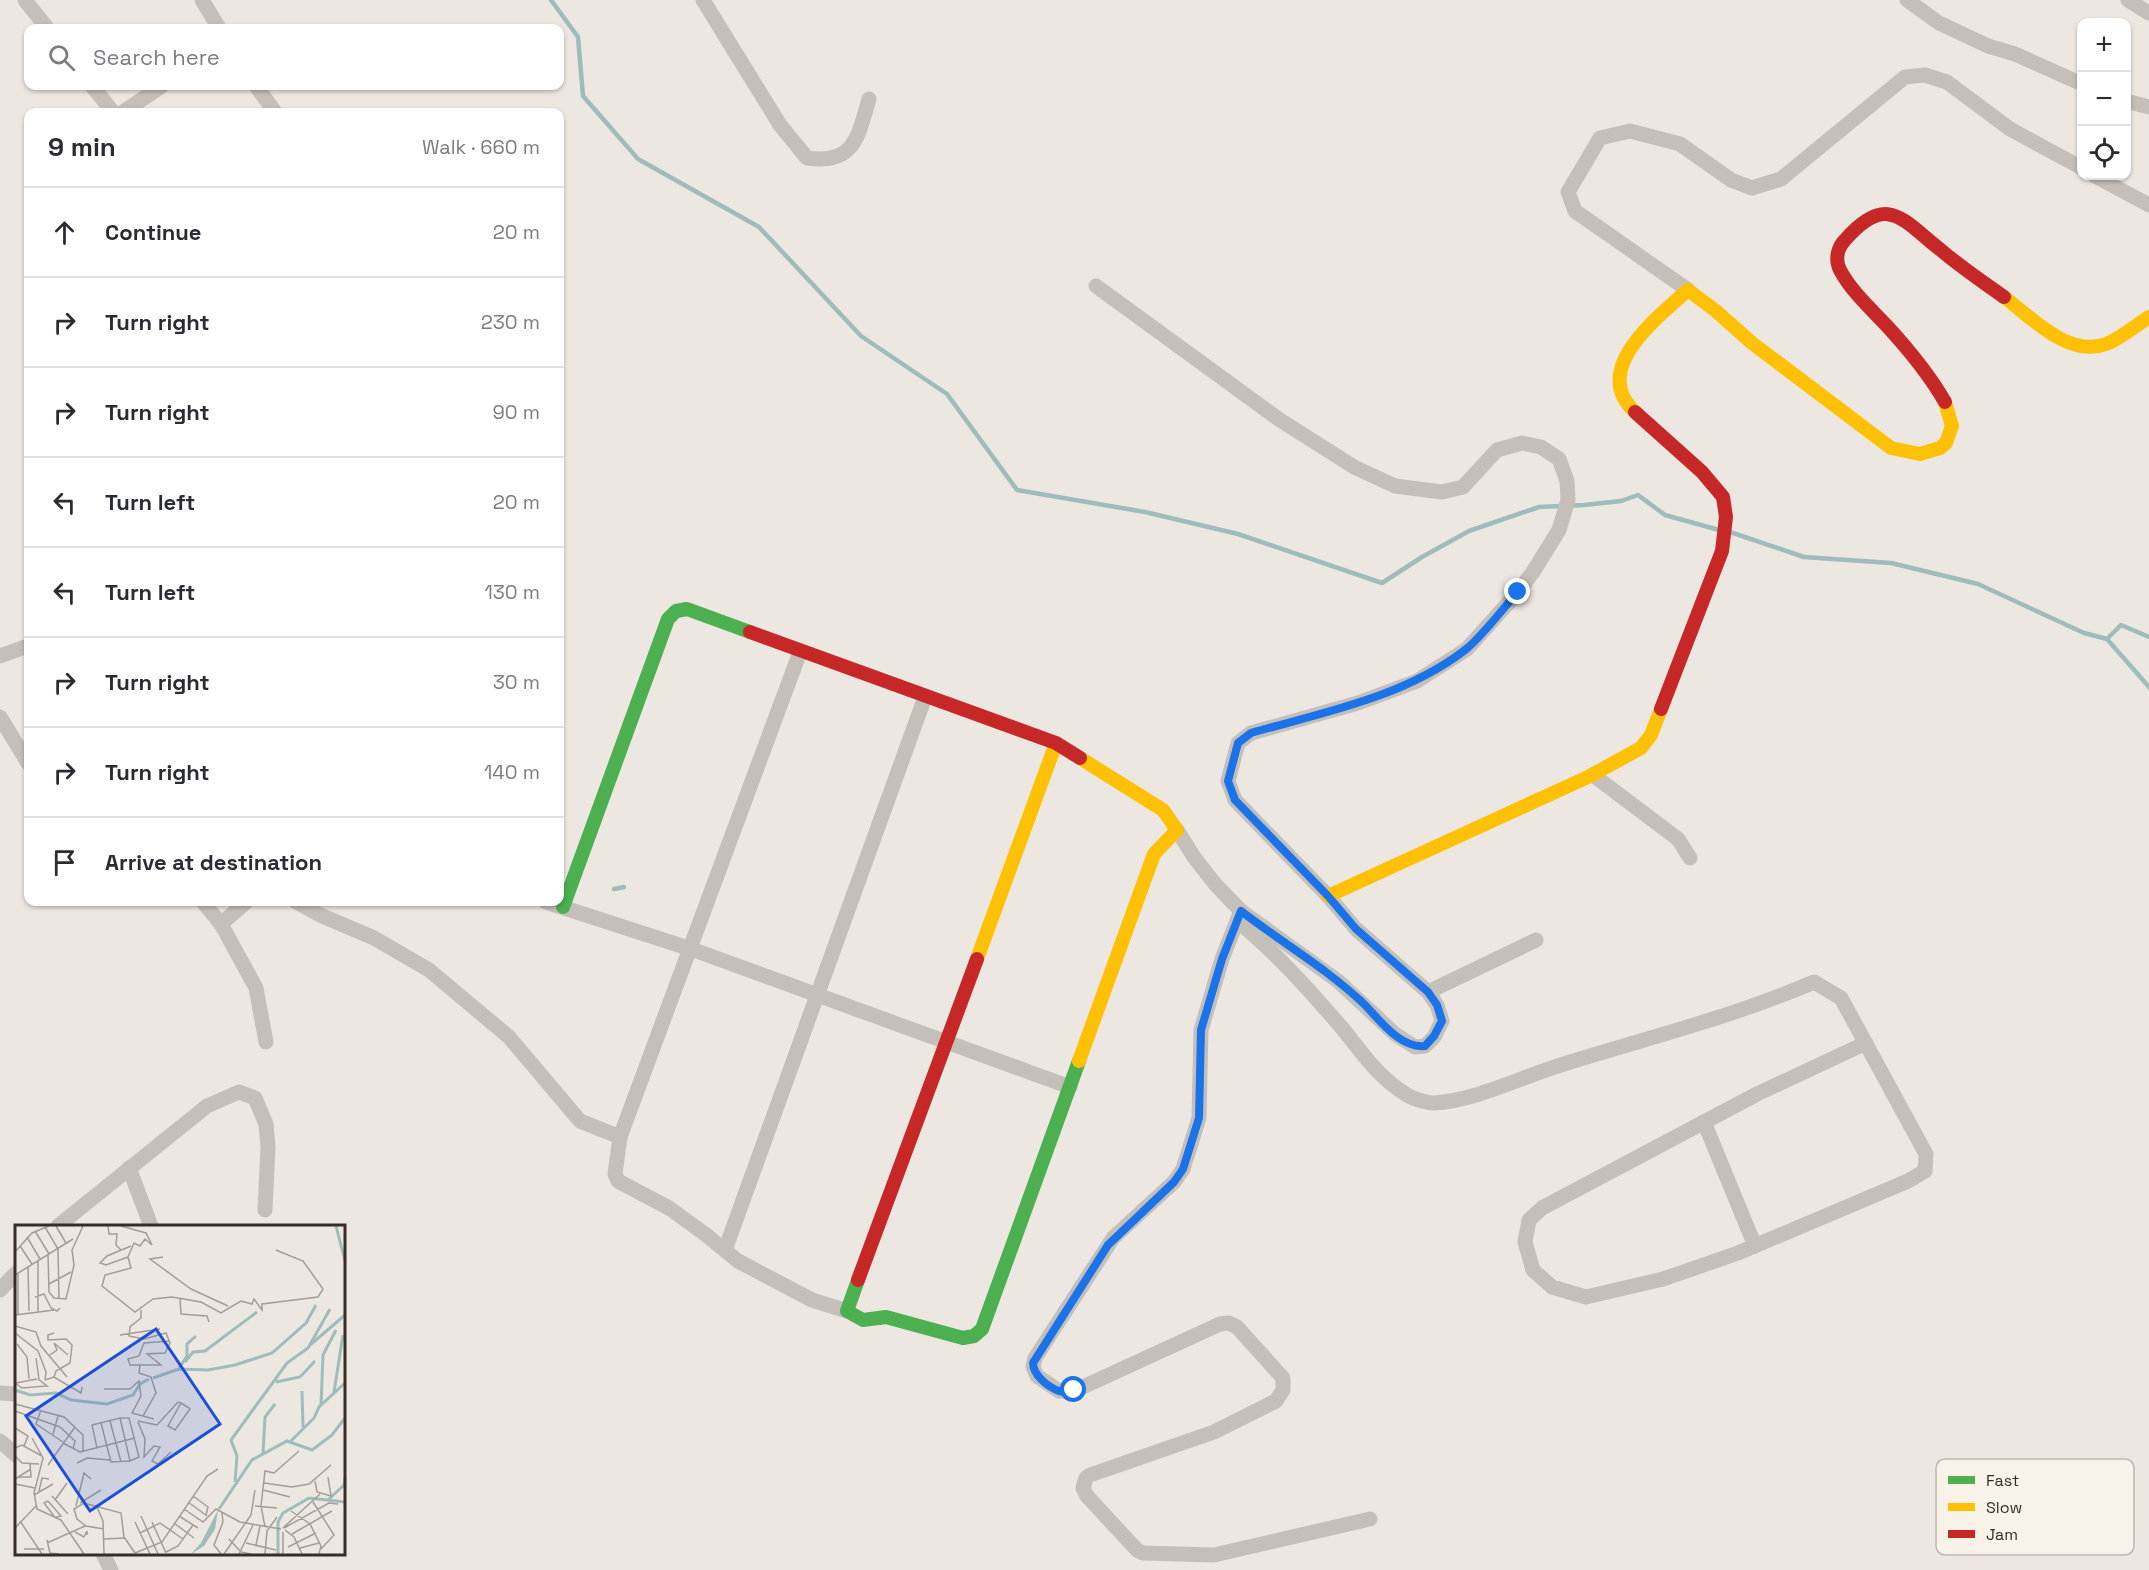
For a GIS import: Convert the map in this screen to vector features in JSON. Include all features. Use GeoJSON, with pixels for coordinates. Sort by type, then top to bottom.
{"type":"FeatureCollection","features":[{"type":"Feature","properties":{"kind":"street"},"geometry":{"type":"LineString","coordinates":[[25,0],[44,24]]}},
{"type":"Feature","properties":{"kind":"street"},"geometry":{"type":"LineString","coordinates":[[202,0],[217,24]]}},
{"type":"Feature","properties":{"kind":"street"},"geometry":{"type":"LineString","coordinates":[[703,0],[780,125],[807,158],[834,159],[845,152],[857,140],[869,99]]}},
{"type":"Feature","properties":{"kind":"street"},"geometry":{"type":"LineString","coordinates":[[1907,0],[1939,23],[1988,46],[2015,54],[2077,82]]}},
{"type":"Feature","properties":{"kind":"street"},"geometry":{"type":"LineString","coordinates":[[2128,0],[2149,13]]}},
{"type":"Feature","properties":{"kind":"street"},"geometry":{"type":"LineString","coordinates":[[2077,165],[2010,129],[1947,82],[1925,75],[1905,77],[1781,179],[1752,188],[1731,180],[1680,144],[1630,130],[1600,138],[1568,192],[1575,211],[1688,290],[1752,343],[1891,448],[1907,453],[1922,454],[1938,451],[1948,441],[1952,428],[1951,415],[1931,378],[1849,284],[1839,269],[1837,256],[1839,245],[1863,222],[1879,216],[1894,215],[1908,222],[1940,250],[2071,344],[2104,345],[2149,317]]}},
{"type":"Feature","properties":{"kind":"street"},"geometry":{"type":"LineString","coordinates":[[95,90],[110,108]]}},
{"type":"Feature","properties":{"kind":"street"},"geometry":{"type":"LineString","coordinates":[[129,108],[156,90]]}},
{"type":"Feature","properties":{"kind":"street"},"geometry":{"type":"LineString","coordinates":[[259,90],[272,108]]}},
{"type":"Feature","properties":{"kind":"street"},"geometry":{"type":"LineString","coordinates":[[2131,102],[2149,107]]}},
{"type":"Feature","properties":{"kind":"street"},"geometry":{"type":"LineString","coordinates":[[2102,180],[2149,205]]}},
{"type":"Feature","properties":{"kind":"street"},"geometry":{"type":"LineString","coordinates":[[1096,286],[1240,392],[1354,467],[1395,486],[1442,492],[1463,487],[1497,450],[1522,443],[1541,447],[1559,459],[1567,481],[1568,500],[1559,530],[1518,592],[1467,649],[1416,681],[1358,703],[1251,733],[1238,743],[1228,781],[1235,800],[1328,896],[1356,929],[1428,992],[1437,1005],[1442,1021],[1434,1036],[1425,1046],[1415,1047],[1395,1034],[1338,981],[1239,916]]}},
{"type":"Feature","properties":{"kind":"street"},"geometry":{"type":"LineString","coordinates":[[1328,896],[1593,775],[1641,748],[1651,735],[1722,550],[1726,516],[1723,497],[1702,472],[1632,409],[1623,394],[1620,379],[1628,350],[1650,325],[1688,290]]}},
{"type":"Feature","properties":{"kind":"street"},"geometry":{"type":"LineString","coordinates":[[564,904],[668,619],[676,611],[687,609],[800,652],[1056,743],[1163,810],[1194,857],[1239,916],[1342,1029],[1380,1075],[1406,1095],[1432,1103],[1476,1095],[1563,1064],[1741,1010],[1814,982],[1841,998],[1866,1043],[1926,1154],[1925,1171],[1908,1181],[1755,1245],[1663,1279],[1586,1297],[1552,1287],[1533,1270],[1525,1242],[1529,1220],[1542,1208],[1757,1094],[1866,1043]]}},
{"type":"Feature","properties":{"kind":"street"},"geometry":{"type":"LineString","coordinates":[[0,656],[24,647]]}},
{"type":"Feature","properties":{"kind":"street"},"geometry":{"type":"LineString","coordinates":[[800,652],[620,1137],[615,1174],[618,1181],[669,1208],[738,1261],[812,1300],[847,1311],[863,1320],[886,1317],[963,1338],[974,1336],[982,1329],[1154,854],[1177,830]]}},
{"type":"Feature","properties":{"kind":"street"},"geometry":{"type":"LineString","coordinates":[[725,1251],[925,696]]}},
{"type":"Feature","properties":{"kind":"street"},"geometry":{"type":"LineString","coordinates":[[0,717],[24,756]]}},
{"type":"Feature","properties":{"kind":"street"},"geometry":{"type":"LineString","coordinates":[[847,1311],[1056,743]]}},
{"type":"Feature","properties":{"kind":"street"},"geometry":{"type":"LineString","coordinates":[[1593,775],[1678,839],[1690,858]]}},
{"type":"Feature","properties":{"kind":"street"},"geometry":{"type":"LineString","coordinates":[[206,906],[221,924],[256,988],[267,1042]]}},
{"type":"Feature","properties":{"kind":"street"},"geometry":{"type":"LineString","coordinates":[[221,924],[241,906]]}},
{"type":"Feature","properties":{"kind":"street"},"geometry":{"type":"LineString","coordinates":[[303,906],[374,938],[429,970],[509,1037],[580,1121],[620,1137]]}},
{"type":"Feature","properties":{"kind":"street"},"geometry":{"type":"LineString","coordinates":[[560,906],[691,949],[1070,1087]]}},
{"type":"Feature","properties":{"kind":"street"},"geometry":{"type":"LineString","coordinates":[[1239,916],[1222,959],[1201,1030],[1199,1118],[1183,1169],[1174,1182],[1108,1245],[1035,1358],[1033,1367],[1038,1376],[1059,1391],[1074,1390],[1220,1324],[1229,1323],[1238,1327],[1283,1378],[1283,1390],[1276,1401],[1214,1432],[1086,1478],[1083,1488],[1087,1496],[1137,1550],[1143,1553],[1214,1555],[1370,1520]]}},
{"type":"Feature","properties":{"kind":"street"},"geometry":{"type":"LineString","coordinates":[[1428,992],[1536,940]]}},
{"type":"Feature","properties":{"kind":"street"},"geometry":{"type":"LineString","coordinates":[[60,1225],[207,1106],[239,1092],[255,1098],[266,1124],[268,1147],[265,1210]]}},
{"type":"Feature","properties":{"kind":"street"},"geometry":{"type":"LineString","coordinates":[[1704,1122],[1755,1245]]}},
{"type":"Feature","properties":{"kind":"street"},"geometry":{"type":"LineString","coordinates":[[129,1168],[150,1225]]}},
{"type":"Feature","properties":{"kind":"street"},"geometry":{"type":"LineString","coordinates":[[0,1290],[15,1274]]}},
{"type":"Feature","properties":{"kind":"street"},"geometry":{"type":"LineString","coordinates":[[0,1393],[15,1394]]}},
{"type":"Feature","properties":{"kind":"street"},"geometry":{"type":"LineString","coordinates":[[0,1441],[15,1454]]}},
{"type":"Feature","properties":{"kind":"street"},"geometry":{"type":"LineString","coordinates":[[103,1555],[111,1570]]}},
{"type":"Feature","properties":{"kind":"waterway"},"geometry":{"type":"LineString","coordinates":[[551,0],[578,37],[583,96],[638,159],[759,227],[861,336],[947,394],[1017,490],[1145,512],[1238,534],[1382,583],[1469,531],[1539,507],[1621,501],[1638,495],[1665,515],[1719,530]]}},
{"type":"Feature","properties":{"kind":"waterway"},"geometry":{"type":"LineString","coordinates":[[1730,532],[1804,557],[1891,563],[1978,584],[2084,633],[2107,639],[2149,687]]}},
{"type":"Feature","properties":{"kind":"waterway"},"geometry":{"type":"LineString","coordinates":[[2107,639],[2121,625],[2149,637]]}},
{"type":"Feature","properties":{"kind":"waterway"},"geometry":{"type":"LineString","coordinates":[[614,889],[624,887]]}},
{"type":"Feature","properties":{"kind":"traffic: fast"},"geometry":{"type":"LineString","coordinates":[[564,904],[668,619],[676,611],[687,609],[750,632]]}},
{"type":"Feature","properties":{"kind":"traffic: fast"},"geometry":{"type":"LineString","coordinates":[[858,1280],[847,1311],[863,1320],[886,1317],[963,1338],[974,1336],[982,1329],[1079,1061]]}},
{"type":"Feature","properties":{"kind":"traffic: slow"},"geometry":{"type":"LineString","coordinates":[[1635,412],[1623,396],[1620,379],[1624,362],[1633,345],[1646,329],[1688,290],[1752,343],[1891,448],[1920,454],[1940,448],[1946,443],[1952,426],[1945,402]]}},
{"type":"Feature","properties":{"kind":"traffic: slow"},"geometry":{"type":"LineString","coordinates":[[2004,297],[2064,341],[2092,347],[2106,344],[2149,317]]}},
{"type":"Feature","properties":{"kind":"traffic: slow"},"geometry":{"type":"LineString","coordinates":[[1328,896],[1588,777],[1641,748],[1651,735],[1661,709]]}},
{"type":"Feature","properties":{"kind":"traffic: slow"},"geometry":{"type":"LineString","coordinates":[[977,959],[1056,743]]}},
{"type":"Feature","properties":{"kind":"traffic: slow"},"geometry":{"type":"LineString","coordinates":[[1079,1061],[1154,854],[1177,830],[1163,810],[1080,758]]}},
{"type":"Feature","properties":{"kind":"traffic: jam"},"geometry":{"type":"LineString","coordinates":[[1945,402],[1911,353],[1845,278],[1838,262],[1840,247],[1860,225],[1873,217],[1884,214],[1895,216],[1906,221],[1957,263],[2004,297]]}},
{"type":"Feature","properties":{"kind":"traffic: jam"},"geometry":{"type":"LineString","coordinates":[[1635,412],[1702,472],[1723,497],[1726,517],[1722,551],[1661,709]]}},
{"type":"Feature","properties":{"kind":"traffic: jam"},"geometry":{"type":"LineString","coordinates":[[750,632],[1056,743],[1080,758]]}},
{"type":"Feature","properties":{"kind":"traffic: jam"},"geometry":{"type":"LineString","coordinates":[[858,1280],[977,959]]}},
{"type":"Feature","properties":{"kind":"route"},"geometry":{"type":"LineString","coordinates":[[1074,1390],[1059,1391],[1038,1376],[1033,1363],[1108,1245],[1174,1182],[1183,1169],[1199,1118],[1201,1030],[1222,959],[1241,911],[1338,981],[1395,1034],[1415,1047],[1425,1046],[1434,1036],[1442,1021],[1437,1005],[1428,992],[1356,929],[1328,896],[1235,800],[1228,781],[1238,743],[1251,733],[1358,703],[1416,681],[1467,649],[1518,592]]}}]}
